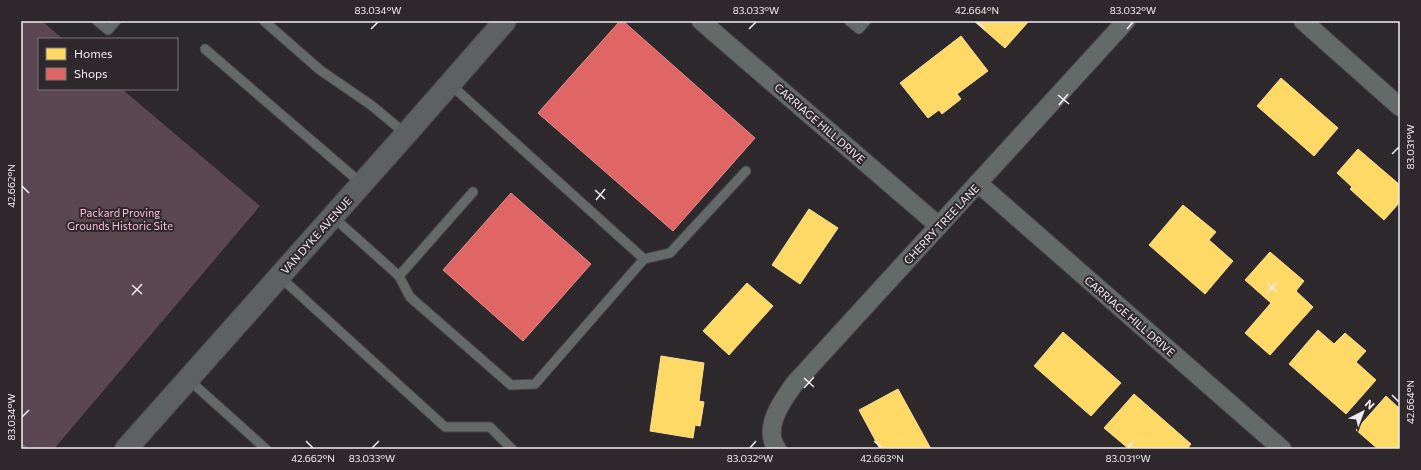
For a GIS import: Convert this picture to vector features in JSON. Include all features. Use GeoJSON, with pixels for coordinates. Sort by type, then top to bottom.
{"type":"FeatureCollection","features":[{"type":"Feature","properties":{"kind":"main road","name":"VAN DYKE AVENUE"},"geometry":{"type":"LineString","coordinates":[[126,449],[362,184],[504,21]]}},
{"type":"Feature","properties":{"kind":"street","name":"CARRIAGE HILL DRIVE"},"geometry":{"type":"LineString","coordinates":[[701,21],[939,226]]}},
{"type":"Feature","properties":{"kind":"street","name":"CHERRY TREE LANE"},"geometry":{"type":"LineString","coordinates":[[774,442],[773,422],[782,402],[795,383],[1126,21]]}},
{"type":"Feature","properties":{"kind":"street"},"geometry":{"type":"LineString","coordinates":[[1303,21],[1400,107]]}},
{"type":"Feature","properties":{"kind":"street","name":"CARRIAGE HILL DRIVE"},"geometry":{"type":"LineString","coordinates":[[978,183],[1282,449]]}},
{"type":"Feature","properties":{"kind":"lane"},"geometry":{"type":"LineString","coordinates":[[97,21],[108,30],[116,21]]}},
{"type":"Feature","properties":{"kind":"lane"},"geometry":{"type":"LineString","coordinates":[[264,21],[320,70],[371,105],[406,134]]}},
{"type":"Feature","properties":{"kind":"lane"},"geometry":{"type":"LineString","coordinates":[[849,21],[859,29],[866,21]]}},
{"type":"Feature","properties":{"kind":"lane"},"geometry":{"type":"LineString","coordinates":[[205,48],[362,184]]}},
{"type":"Feature","properties":{"kind":"lane"},"geometry":{"type":"LineString","coordinates":[[450,84],[644,259]]}},
{"type":"Feature","properties":{"kind":"lane"},"geometry":{"type":"LineString","coordinates":[[332,216],[399,276],[410,297],[511,385],[534,384],[644,259],[670,253],[746,171]]}},
{"type":"Feature","properties":{"kind":"lane"},"geometry":{"type":"LineString","coordinates":[[399,276],[473,192]]}},
{"type":"Feature","properties":{"kind":"lane"},"geometry":{"type":"LineString","coordinates":[[279,276],[445,427],[490,427],[512,449]]}},
{"type":"Feature","properties":{"kind":"lane"},"geometry":{"type":"LineString","coordinates":[[188,379],[266,449]]}},
{"type":"Feature","properties":{"kind":"green space","name":"Packard Proving Grounds Historic Site"},"geometry":{"type":"Polygon","coordinates":[[[21,21],[42,21],[62,38],[38,38],[38,90],[123,90],[260,206],[54,449],[21,449],[21,21]]]}},
{"type":"Feature","properties":{"kind":"building: Homes"},"geometry":{"type":"Polygon","coordinates":[[[974,21],[1029,21],[1005,48],[974,21]]]}},
{"type":"Feature","properties":{"kind":"building: Homes"},"geometry":{"type":"Polygon","coordinates":[[[961,36],[988,71],[957,94],[961,99],[942,114],[939,110],[928,118],[900,83],[961,36]]]}},
{"type":"Feature","properties":{"kind":"building: Homes"},"geometry":{"type":"Polygon","coordinates":[[[1281,78],[1338,128],[1314,156],[1257,106],[1281,78]]]}},
{"type":"Feature","properties":{"kind":"building: Homes"},"geometry":{"type":"Polygon","coordinates":[[[1358,149],[1400,185],[1400,202],[1384,220],[1350,189],[1352,187],[1337,173],[1358,149]]]}},
{"type":"Feature","properties":{"kind":"building: Homes"},"geometry":{"type":"Polygon","coordinates":[[[1183,205],[1216,232],[1209,240],[1233,261],[1205,294],[1149,245],[1183,205]]]}},
{"type":"Feature","properties":{"kind":"building: Homes"},"geometry":{"type":"Polygon","coordinates":[[[809,209],[838,228],[800,284],[772,265],[809,209]]]}},
{"type":"Feature","properties":{"kind":"building: Homes"},"geometry":{"type":"Polygon","coordinates":[[[1270,252],[1304,281],[1296,291],[1313,307],[1270,355],[1245,333],[1271,303],[1245,280],[1270,252]]]}},
{"type":"Feature","properties":{"kind":"building: Homes"},"geometry":{"type":"Polygon","coordinates":[[[747,283],[773,306],[729,355],[703,331],[747,283]]]}},
{"type":"Feature","properties":{"kind":"building: Homes"},"geometry":{"type":"Polygon","coordinates":[[[1318,330],[1334,344],[1345,333],[1366,351],[1356,362],[1376,380],[1346,414],[1289,364],[1318,330]]]}},
{"type":"Feature","properties":{"kind":"building: Homes"},"geometry":{"type":"Polygon","coordinates":[[[1063,332],[1121,383],[1091,416],[1034,366],[1063,332]]]}},
{"type":"Feature","properties":{"kind":"building: Homes"},"geometry":{"type":"Polygon","coordinates":[[[661,356],[704,363],[699,401],[704,402],[700,426],[695,425],[693,438],[650,431],[661,356]]]}},
{"type":"Feature","properties":{"kind":"building: Homes"},"geometry":{"type":"Polygon","coordinates":[[[898,389],[931,449],[880,449],[859,410],[898,389]]]}},
{"type":"Feature","properties":{"kind":"building: Homes"},"geometry":{"type":"Polygon","coordinates":[[[1134,394],[1191,444],[1187,449],[1129,449],[1104,428],[1134,394]]]}},
{"type":"Feature","properties":{"kind":"building: Homes"},"geometry":{"type":"Polygon","coordinates":[[[1386,396],[1400,409],[1400,449],[1378,449],[1356,430],[1386,396]]]}},
{"type":"Feature","properties":{"kind":"building: Shops"},"geometry":{"type":"Polygon","coordinates":[[[620,21],[623,21],[755,138],[673,231],[538,113],[620,21]]]}},
{"type":"Feature","properties":{"kind":"building: Shops"},"geometry":{"type":"Polygon","coordinates":[[[511,193],[591,264],[523,341],[443,270],[511,193]]]}}]}
